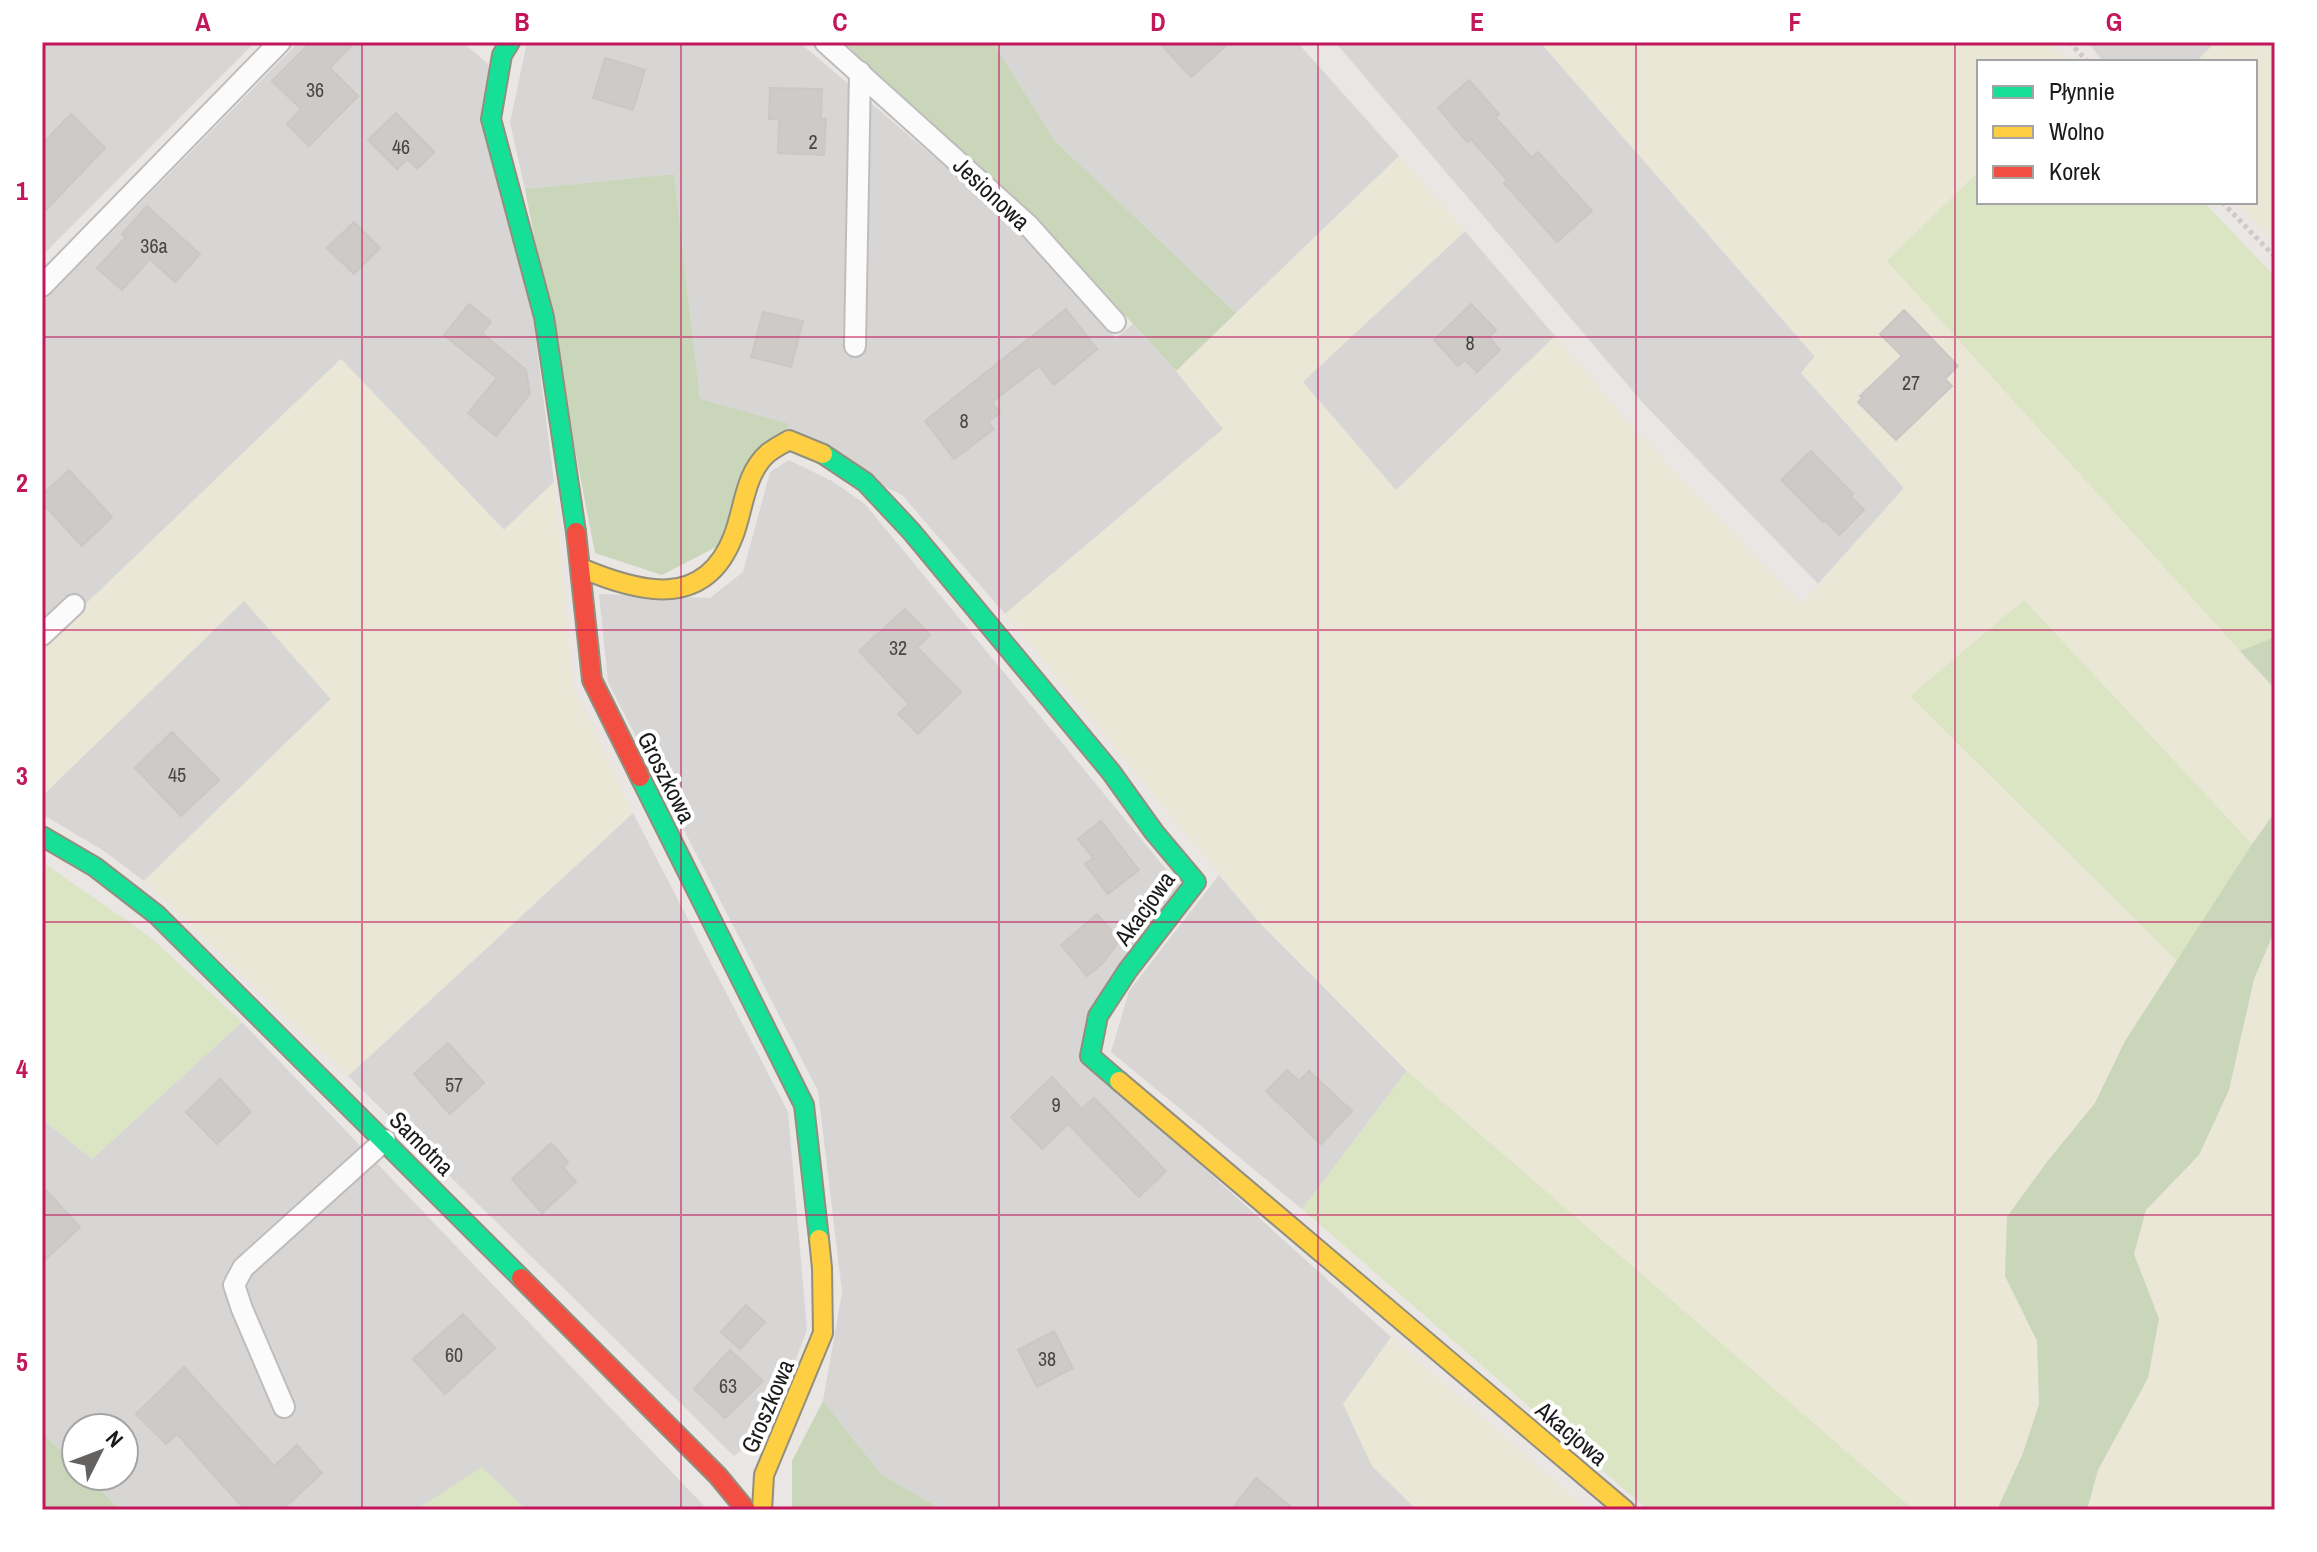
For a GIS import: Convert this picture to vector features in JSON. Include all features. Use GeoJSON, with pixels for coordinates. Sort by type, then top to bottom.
{"type":"FeatureCollection","features":[{"type":"Feature","properties":{"kind":"street","name":"Groszkowa"},"geometry":{"type":"LineString","coordinates":[[510,42],[502,55],[491,119],[544,317],[581,568],[592,680],[804,1105],[822,1268],[823,1333],[764,1475],[762,1510]]}},
{"type":"Feature","properties":{"kind":"street","name":"Akacjowa"},"geometry":{"type":"LineString","coordinates":[[581,568],[630,586],[662,590],[685,586],[709,575],[717,568],[733,539],[752,475],[768,454],[789,440],[819,451],[865,482],[911,531],[1029,671],[1196,882],[1128,970],[1098,1016],[1090,1056],[1625,1510]]}},
{"type":"Feature","properties":{"kind":"street","name":"Samotna"},"geometry":{"type":"LineString","coordinates":[[42,836],[95,867],[157,915],[718,1476],[746,1510]]}},
{"type":"Feature","properties":{"kind":"lane"},"geometry":{"type":"LineString","coordinates":[[42,286],[280,42]]}},
{"type":"Feature","properties":{"kind":"lane","name":"Jesionowa"},"geometry":{"type":"LineString","coordinates":[[825,42],[1028,225],[1115,322]]}},
{"type":"Feature","properties":{"kind":"lane"},"geometry":{"type":"LineString","coordinates":[[855,346],[860,72]]}},
{"type":"Feature","properties":{"kind":"lane"},"geometry":{"type":"LineString","coordinates":[[42,635],[74,605]]}},
{"type":"Feature","properties":{"kind":"lane"},"geometry":{"type":"LineString","coordinates":[[284,1407],[234,1285],[243,1268],[385,1140]]}},
{"type":"Feature","properties":{"kind":"path"},"geometry":{"type":"LineString","coordinates":[[2069,42],[2086,60]]}},
{"type":"Feature","properties":{"kind":"path"},"geometry":{"type":"LineString","coordinates":[[2224,204],[2275,257]]}},
{"type":"Feature","properties":{"kind":"shaded area"},"geometry":{"type":"Polygon","coordinates":[[[42,42],[255,42],[42,256],[42,42]]]}},
{"type":"Feature","properties":{"kind":"shaded area"},"geometry":{"type":"Polygon","coordinates":[[[299,42],[462,42],[488,64],[534,325],[554,482],[504,530],[341,359],[42,646],[42,303],[299,42]]]}},
{"type":"Feature","properties":{"kind":"shaded area"},"geometry":{"type":"Polygon","coordinates":[[[527,42],[799,42],[1020,230],[1116,338],[1133,324],[1223,429],[1005,614],[902,495],[700,399],[674,174],[525,189],[510,123],[527,42]]]}},
{"type":"Feature","properties":{"kind":"shaded area"},"geometry":{"type":"Polygon","coordinates":[[[993,42],[1297,42],[1399,156],[1236,313],[1055,141],[993,42]]]}},
{"type":"Feature","properties":{"kind":"shaded area"},"geometry":{"type":"Polygon","coordinates":[[[1335,42],[1540,42],[1815,357],[1801,373],[1904,488],[1818,584],[1643,403],[1335,42]]]}},
{"type":"Feature","properties":{"kind":"shaded area"},"geometry":{"type":"Polygon","coordinates":[[[1540,42],[2048,42],[2067,60],[1977,60],[1977,173],[1887,261],[2275,689],[2275,812],[2252,844],[2024,600],[1910,696],[2177,961],[2125,1041],[2095,1103],[2046,1163],[2005,1276],[2037,1341],[2039,1404],[2023,1453],[1997,1510],[1914,1510],[1407,1071],[1259,922],[1005,614],[1223,429],[1176,371],[1399,156],[1465,231],[1303,382],[1396,490],[1555,336],[1630,424],[1801,604],[1904,488],[1801,373],[1815,356],[1540,42]]]}},
{"type":"Feature","properties":{"kind":"shaded area"},"geometry":{"type":"Polygon","coordinates":[[[2088,42],[2216,42],[2198,60],[2102,60],[2088,42]]]}},
{"type":"Feature","properties":{"kind":"shaded area"},"geometry":{"type":"Polygon","coordinates":[[[2216,42],[2264,42],[2275,54],[2275,244],[2238,204],[2257,204],[2257,60],[2198,60],[2216,42]]]}},
{"type":"Feature","properties":{"kind":"shaded area"},"geometry":{"type":"Polygon","coordinates":[[[1465,231],[1555,336],[1396,491],[1302,382],[1465,231]]]}},
{"type":"Feature","properties":{"kind":"shaded area"},"geometry":{"type":"Polygon","coordinates":[[[341,359],[504,530],[554,482],[573,686],[633,813],[348,1076],[144,881],[331,699],[244,601],[42,796],[42,646],[341,359]]]}},
{"type":"Feature","properties":{"kind":"shaded area"},"geometry":{"type":"Polygon","coordinates":[[[789,460],[832,481],[865,504],[1180,886],[1081,1057],[1391,1337],[1372,1466],[1417,1510],[943,1510],[881,1474],[823,1401],[842,1292],[818,1091],[608,682],[599,594],[710,598],[743,572],[770,472],[789,460]]]}},
{"type":"Feature","properties":{"kind":"shaded area"},"geometry":{"type":"Polygon","coordinates":[[[244,600],[331,699],[144,881],[104,851],[42,814],[42,796],[244,600]]]}},
{"type":"Feature","properties":{"kind":"shaded area"},"geometry":{"type":"Polygon","coordinates":[[[633,813],[788,1112],[807,1330],[770,1426],[734,1456],[348,1076],[633,813]]]}},
{"type":"Feature","properties":{"kind":"shaded area"},"geometry":{"type":"Polygon","coordinates":[[[1219,875],[1259,922],[1407,1071],[1302,1209],[1111,1052],[1129,991],[1219,875]]]}},
{"type":"Feature","properties":{"kind":"shaded area"},"geometry":{"type":"Polygon","coordinates":[[[2275,930],[2275,1510],[2087,1510],[2098,1470],[2148,1378],[2159,1319],[2134,1254],[2146,1209],[2199,1155],[2229,1090],[2254,979],[2275,930]]]}},
{"type":"Feature","properties":{"kind":"shaded area"},"geometry":{"type":"Polygon","coordinates":[[[242,1022],[708,1510],[526,1510],[482,1468],[416,1510],[121,1510],[102,1492],[140,1492],[140,1412],[60,1412],[60,1450],[42,1433],[42,1119],[92,1159],[242,1022]]]}},
{"type":"Feature","properties":{"kind":"shaded area"},"geometry":{"type":"Polygon","coordinates":[[[1391,1337],[1588,1510],[1417,1510],[1372,1466],[1343,1404],[1391,1337]]]}},
{"type":"Feature","properties":{"kind":"green space"},"geometry":{"type":"Polygon","coordinates":[[[837,42],[993,42],[1055,141],[1236,313],[1176,371],[1033,214],[837,42]]]}},
{"type":"Feature","properties":{"kind":"green space"},"geometry":{"type":"Polygon","coordinates":[[[1977,173],[1977,204],[2206,204],[2275,277],[2275,637],[2240,651],[1887,261],[1977,173]]]}},
{"type":"Feature","properties":{"kind":"green space"},"geometry":{"type":"Polygon","coordinates":[[[674,174],[700,399],[789,424],[716,547],[662,575],[595,553],[525,189],[674,174]]]}},
{"type":"Feature","properties":{"kind":"green space"},"geometry":{"type":"Polygon","coordinates":[[[2024,600],[2252,844],[2177,961],[1910,696],[2024,600]]]}},
{"type":"Feature","properties":{"kind":"green space"},"geometry":{"type":"Polygon","coordinates":[[[2275,637],[2275,689],[2240,651],[2275,637]]]}},
{"type":"Feature","properties":{"kind":"green space"},"geometry":{"type":"Polygon","coordinates":[[[2275,812],[2275,930],[2254,979],[2229,1090],[2199,1155],[2146,1210],[2134,1254],[2159,1319],[2148,1378],[2098,1470],[2087,1510],[1997,1510],[2023,1453],[2039,1404],[2037,1341],[2005,1276],[2007,1217],[2095,1103],[2125,1041],[2275,812]]]}},
{"type":"Feature","properties":{"kind":"green space"},"geometry":{"type":"Polygon","coordinates":[[[42,862],[149,936],[242,1022],[92,1159],[42,1119],[42,862]]]}},
{"type":"Feature","properties":{"kind":"green space"},"geometry":{"type":"Polygon","coordinates":[[[1407,1071],[1914,1510],[1648,1510],[1302,1209],[1407,1071]]]}},
{"type":"Feature","properties":{"kind":"green space"},"geometry":{"type":"Polygon","coordinates":[[[823,1401],[881,1474],[943,1510],[792,1510],[792,1461],[823,1401]]]}},
{"type":"Feature","properties":{"kind":"green space"},"geometry":{"type":"Polygon","coordinates":[[[42,1433],[60,1450],[60,1492],[102,1492],[121,1510],[42,1510],[42,1433]]]}},
{"type":"Feature","properties":{"kind":"green space"},"geometry":{"type":"Polygon","coordinates":[[[482,1467],[526,1510],[416,1510],[482,1467]]]}},
{"type":"Feature","properties":{"kind":"building"},"geometry":{"type":"Polygon","coordinates":[[[311,42],[355,42],[330,68],[358,96],[309,146],[287,124],[301,109],[272,81],[311,42]]]}},
{"type":"Feature","properties":{"kind":"building"},"geometry":{"type":"Polygon","coordinates":[[[1159,42],[1230,42],[1191,77],[1159,42]]]}},
{"type":"Feature","properties":{"kind":"building"},"geometry":{"type":"Polygon","coordinates":[[[605,58],[645,70],[633,110],[593,98],[605,58]]]}},
{"type":"Feature","properties":{"kind":"building"},"geometry":{"type":"Polygon","coordinates":[[[1469,80],[1499,114],[1495,117],[1532,158],[1538,152],[1592,211],[1557,242],[1504,183],[1507,180],[1471,139],[1467,142],[1438,108],[1469,80]]]}},
{"type":"Feature","properties":{"kind":"building"},"geometry":{"type":"Polygon","coordinates":[[[770,88],[822,89],[821,119],[826,119],[824,155],[778,153],[779,119],[769,119],[770,88]]]}},
{"type":"Feature","properties":{"kind":"building"},"geometry":{"type":"Polygon","coordinates":[[[396,113],[434,152],[417,169],[407,159],[397,169],[368,140],[396,113]]]}},
{"type":"Feature","properties":{"kind":"building"},"geometry":{"type":"Polygon","coordinates":[[[71,114],[105,148],[42,214],[42,144],[71,114]]]}},
{"type":"Feature","properties":{"kind":"building"},"geometry":{"type":"Polygon","coordinates":[[[147,206],[200,254],[175,282],[150,259],[122,290],[97,268],[126,237],[122,234],[147,206]]]}},
{"type":"Feature","properties":{"kind":"building"},"geometry":{"type":"Polygon","coordinates":[[[354,222],[380,248],[354,274],[327,248],[354,222]]]}},
{"type":"Feature","properties":{"kind":"building"},"geometry":{"type":"Polygon","coordinates":[[[469,304],[491,322],[482,333],[526,370],[530,394],[496,436],[468,413],[497,378],[444,335],[469,304]]]}},
{"type":"Feature","properties":{"kind":"building"},"geometry":{"type":"Polygon","coordinates":[[[1471,304],[1496,330],[1489,337],[1500,350],[1477,372],[1465,360],[1458,366],[1434,340],[1471,304]]]}},
{"type":"Feature","properties":{"kind":"building"},"geometry":{"type":"Polygon","coordinates":[[[1066,309],[1097,349],[1054,385],[1039,366],[992,402],[1000,413],[988,422],[994,429],[954,459],[925,421],[1066,309]]]}},
{"type":"Feature","properties":{"kind":"building"},"geometry":{"type":"Polygon","coordinates":[[[1904,310],[1958,366],[1945,379],[1952,386],[1896,440],[1858,402],[1862,398],[1860,396],[1902,356],[1880,334],[1904,310]]]}},
{"type":"Feature","properties":{"kind":"building"},"geometry":{"type":"Polygon","coordinates":[[[763,312],[803,321],[791,367],[751,357],[763,312]]]}},
{"type":"Feature","properties":{"kind":"building"},"geometry":{"type":"Polygon","coordinates":[[[1811,451],[1853,494],[1850,496],[1864,510],[1839,535],[1781,480],[1811,451]]]}},
{"type":"Feature","properties":{"kind":"building"},"geometry":{"type":"Polygon","coordinates":[[[69,470],[112,517],[82,546],[42,503],[42,495],[69,470]]]}},
{"type":"Feature","properties":{"kind":"building"},"geometry":{"type":"Polygon","coordinates":[[[905,609],[930,635],[917,647],[961,692],[918,734],[898,714],[909,704],[859,651],[905,609]]]}},
{"type":"Feature","properties":{"kind":"building"},"geometry":{"type":"Polygon","coordinates":[[[172,732],[219,780],[181,816],[135,768],[172,732]]]}},
{"type":"Feature","properties":{"kind":"building"},"geometry":{"type":"Polygon","coordinates":[[[1101,821],[1139,870],[1108,894],[1085,864],[1093,858],[1078,839],[1101,821]]]}},
{"type":"Feature","properties":{"kind":"building"},"geometry":{"type":"Polygon","coordinates":[[[1097,914],[1120,940],[1103,963],[1087,976],[1061,945],[1097,914]]]}},
{"type":"Feature","properties":{"kind":"building"},"geometry":{"type":"Polygon","coordinates":[[[448,1043],[484,1083],[450,1114],[414,1074],[448,1043]]]}},
{"type":"Feature","properties":{"kind":"building"},"geometry":{"type":"Polygon","coordinates":[[[1287,1070],[1299,1081],[1309,1071],[1352,1111],[1321,1144],[1266,1091],[1287,1070]]]}},
{"type":"Feature","properties":{"kind":"building"},"geometry":{"type":"Polygon","coordinates":[[[1052,1077],[1082,1109],[1094,1098],[1166,1171],[1139,1197],[1068,1124],[1042,1149],[1011,1117],[1052,1077]]]}},
{"type":"Feature","properties":{"kind":"building"},"geometry":{"type":"Polygon","coordinates":[[[220,1079],[251,1112],[217,1144],[186,1112],[220,1079]]]}},
{"type":"Feature","properties":{"kind":"building"},"geometry":{"type":"Polygon","coordinates":[[[551,1143],[568,1162],[563,1167],[576,1182],[542,1213],[512,1179],[551,1143]]]}},
{"type":"Feature","properties":{"kind":"building"},"geometry":{"type":"Polygon","coordinates":[[[42,1186],[80,1227],[42,1263],[42,1186]]]}},
{"type":"Feature","properties":{"kind":"building"},"geometry":{"type":"Polygon","coordinates":[[[746,1305],[765,1322],[740,1349],[721,1332],[746,1305]]]}},
{"type":"Feature","properties":{"kind":"building"},"geometry":{"type":"Polygon","coordinates":[[[463,1314],[495,1348],[445,1394],[413,1359],[463,1314]]]}},
{"type":"Feature","properties":{"kind":"building"},"geometry":{"type":"Polygon","coordinates":[[[1054,1331],[1073,1368],[1037,1387],[1018,1350],[1054,1331]]]}},
{"type":"Feature","properties":{"kind":"building"},"geometry":{"type":"Polygon","coordinates":[[[730,1350],[763,1381],[725,1418],[694,1389],[730,1350]]]}},
{"type":"Feature","properties":{"kind":"building"},"geometry":{"type":"Polygon","coordinates":[[[184,1367],[274,1466],[297,1445],[322,1473],[282,1510],[245,1510],[177,1434],[166,1444],[140,1418],[138,1412],[184,1367]]]}},
{"type":"Feature","properties":{"kind":"building"},"geometry":{"type":"Polygon","coordinates":[[[1256,1478],[1295,1510],[1231,1510],[1256,1478]]]}},
{"type":"Feature","properties":{"kind":"traffic: fast"},"geometry":{"type":"LineString","coordinates":[[510,42],[502,55],[491,119],[544,317],[576,532]]}},
{"type":"Feature","properties":{"kind":"traffic: fast"},"geometry":{"type":"LineString","coordinates":[[823,454],[865,482],[911,531],[1111,772],[1154,832],[1196,882],[1128,970],[1098,1016],[1090,1056],[1119,1081]]}},
{"type":"Feature","properties":{"kind":"traffic: fast"},"geometry":{"type":"LineString","coordinates":[[640,777],[804,1105],[819,1239]]}},
{"type":"Feature","properties":{"kind":"traffic: fast"},"geometry":{"type":"LineString","coordinates":[[42,836],[95,867],[157,915],[521,1278]]}},
{"type":"Feature","properties":{"kind":"traffic: slow"},"geometry":{"type":"LineString","coordinates":[[581,568],[646,588],[687,586],[705,576],[720,561],[733,537],[749,482],[768,453],[789,440],[823,454]]}},
{"type":"Feature","properties":{"kind":"traffic: slow"},"geometry":{"type":"LineString","coordinates":[[1119,1081],[1625,1510]]}},
{"type":"Feature","properties":{"kind":"traffic: slow"},"geometry":{"type":"LineString","coordinates":[[762,1510],[764,1475],[823,1333],[819,1239]]}},
{"type":"Feature","properties":{"kind":"traffic: jam"},"geometry":{"type":"LineString","coordinates":[[576,532],[592,680],[640,777]]}},
{"type":"Feature","properties":{"kind":"traffic: jam"},"geometry":{"type":"LineString","coordinates":[[521,1278],[718,1476],[746,1510]]}}]}
